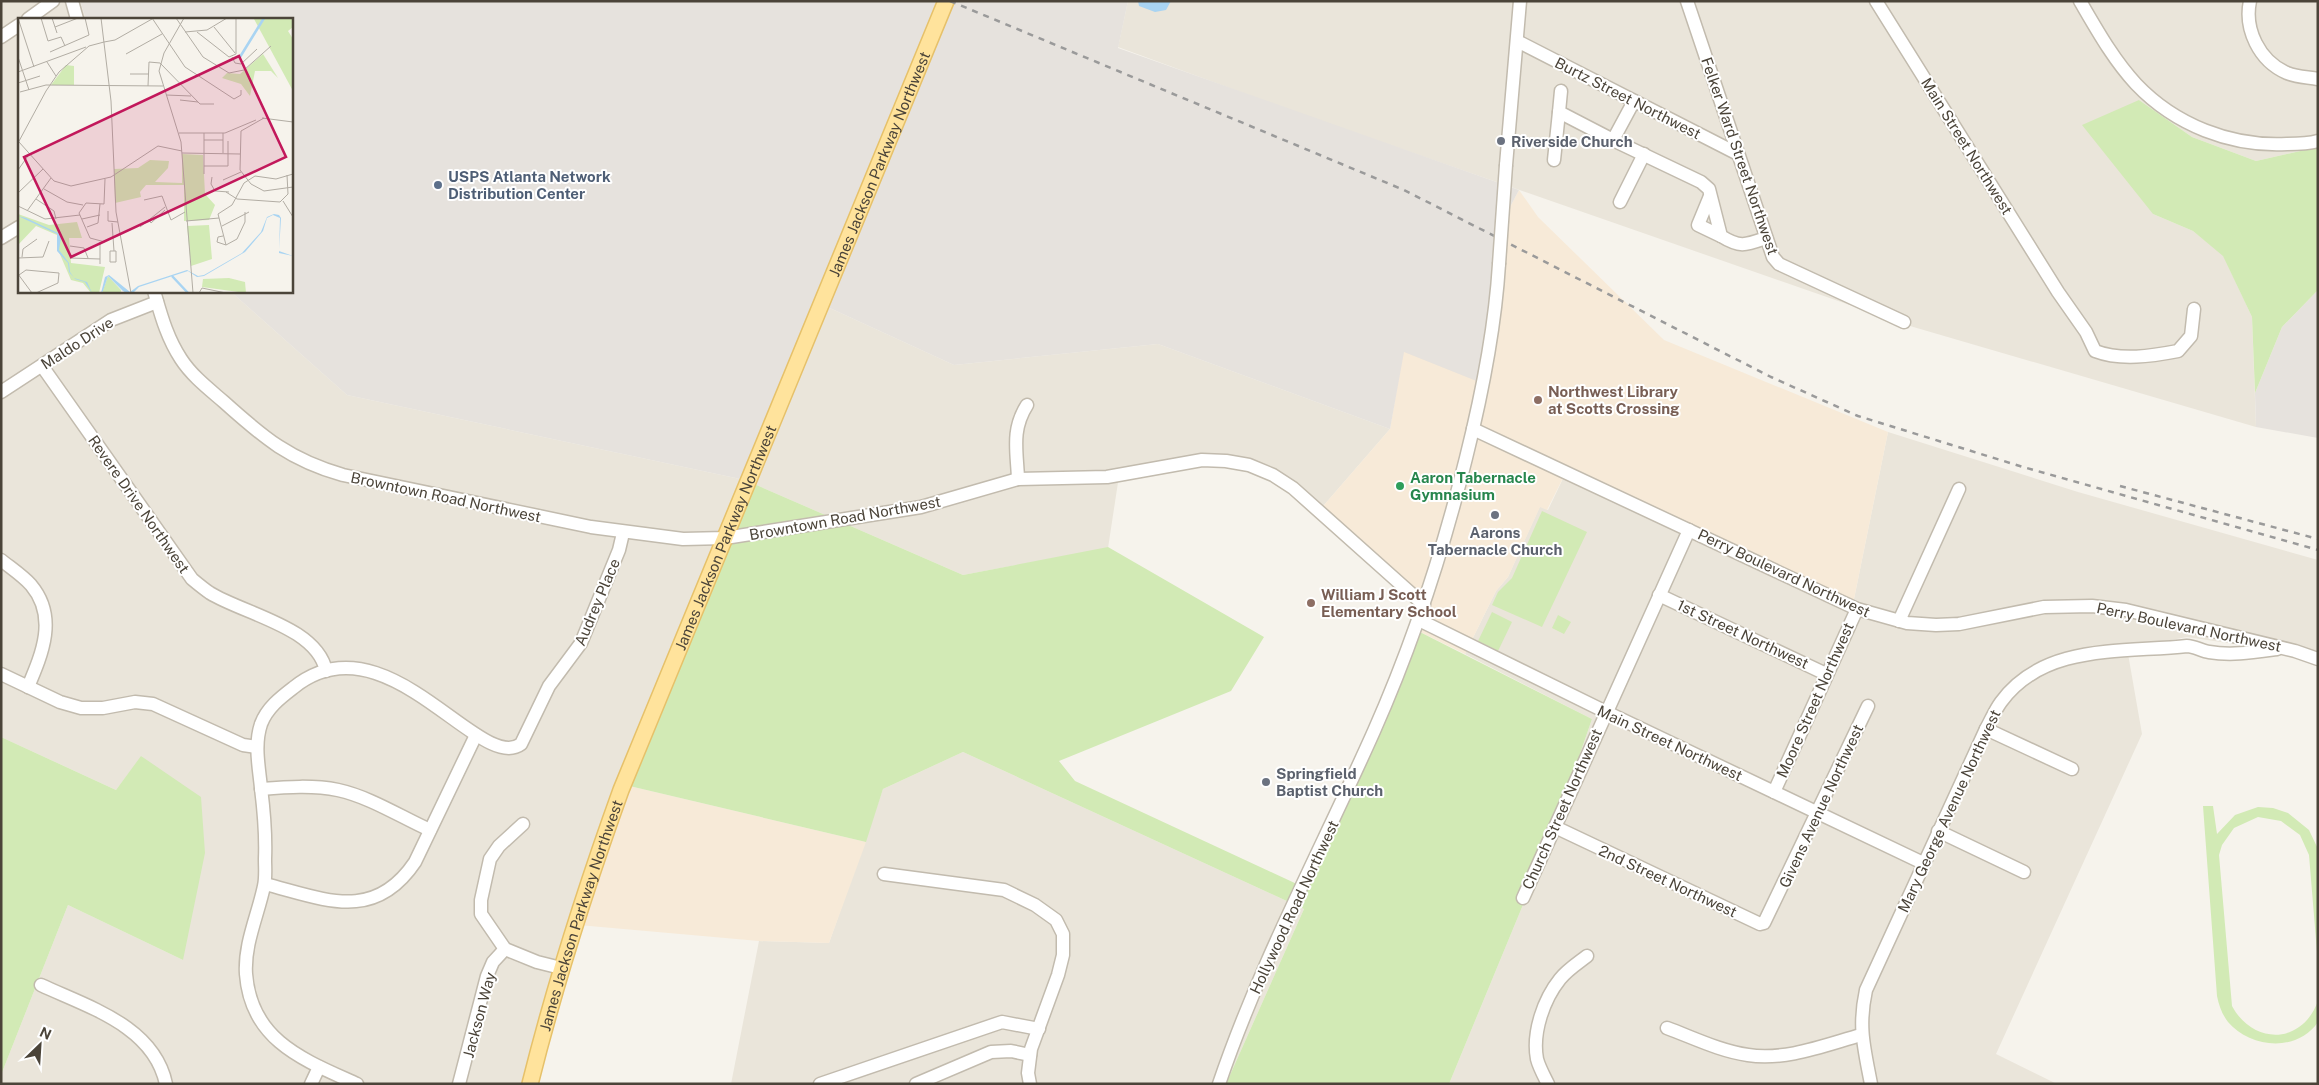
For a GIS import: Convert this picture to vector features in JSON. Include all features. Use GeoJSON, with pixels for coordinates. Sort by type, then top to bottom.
{"type":"FeatureCollection","features":[{"type":"Feature","properties":{"kind":"main road","name":"James Jackson Parkway Northwest"},"geometry":{"type":"LineString","coordinates":[[530,1084],[561,968],[590,873],[621,790],[946,1]]}},
{"type":"Feature","properties":{"kind":"street"},"geometry":{"type":"LineString","coordinates":[[29,18],[53,1]]}},
{"type":"Feature","properties":{"kind":"street"},"geometry":{"type":"LineString","coordinates":[[72,1],[77,18]]}},
{"type":"Feature","properties":{"kind":"street","name":"Hollywood Road Northwest"},"geometry":{"type":"LineString","coordinates":[[1219,1084],[1245,1014],[1375,729],[1419,620],[1451,517],[1473,429],[1497,298],[1520,1]]}},
{"type":"Feature","properties":{"kind":"street","name":"Felker Ward Street Northwest"},"geometry":{"type":"LineString","coordinates":[[1687,1],[1773,257],[1779,264],[1904,322]]}},
{"type":"Feature","properties":{"kind":"street","name":"Main Street Northwest"},"geometry":{"type":"LineString","coordinates":[[1876,1],[2058,292],[2086,332],[2096,351],[2109,356],[2155,356],[2178,352],[2191,336],[2194,309]]}},
{"type":"Feature","properties":{"kind":"street"},"geometry":{"type":"LineString","coordinates":[[2080,1],[2117,62],[2158,104],[2191,125],[2228,139],[2250,143],[2271,145],[2318,141]]}},
{"type":"Feature","properties":{"kind":"street"},"geometry":{"type":"LineString","coordinates":[[2250,1],[2249,28],[2254,42],[2266,56],[2285,72],[2318,79]]}},
{"type":"Feature","properties":{"kind":"street"},"geometry":{"type":"LineString","coordinates":[[1,38],[18,26]]}},
{"type":"Feature","properties":{"kind":"street","name":"Burtz Street Northwest"},"geometry":{"type":"LineString","coordinates":[[1517,41],[1738,154]]}},
{"type":"Feature","properties":{"kind":"street"},"geometry":{"type":"LineString","coordinates":[[1554,160],[1561,91]]}},
{"type":"Feature","properties":{"kind":"street"},"geometry":{"type":"LineString","coordinates":[[1613,140],[1634,101]]}},
{"type":"Feature","properties":{"kind":"street"},"geometry":{"type":"LineString","coordinates":[[1559,112],[1701,182],[1708,189],[1721,236]]}},
{"type":"Feature","properties":{"kind":"street"},"geometry":{"type":"LineString","coordinates":[[1620,202],[1644,154]]}},
{"type":"Feature","properties":{"kind":"street"},"geometry":{"type":"LineString","coordinates":[[1710,196],[1698,225],[1743,246],[1766,238]]}},
{"type":"Feature","properties":{"kind":"street"},"geometry":{"type":"LineString","coordinates":[[1,238],[18,228]]}},
{"type":"Feature","properties":{"kind":"street","name":"Browntown Road Northwest"},"geometry":{"type":"LineString","coordinates":[[156,297],[171,342],[195,376],[263,437],[299,460],[343,475],[624,533],[683,539],[725,538],[921,507],[1018,479],[1107,477],[1202,460],[1226,461],[1249,465],[1273,475],[1293,488],[1424,605]]}},
{"type":"Feature","properties":{"kind":"street","name":"Maldo Drive"},"geometry":{"type":"LineString","coordinates":[[1,392],[112,320],[156,297]]}},
{"type":"Feature","properties":{"kind":"street","name":"Revere Drive Northwest"},"geometry":{"type":"LineString","coordinates":[[42,366],[192,579],[210,593],[302,637],[320,653],[326,671]]}},
{"type":"Feature","properties":{"kind":"street"},"geometry":{"type":"LineString","coordinates":[[1018,479],[1015,430],[1019,417],[1027,405]]}},
{"type":"Feature","properties":{"kind":"street","name":"Perry Boulevard Northwest"},"geometry":{"type":"LineString","coordinates":[[1473,429],[1857,609],[1899,622],[1936,625],[1959,624],[2044,607],[2077,605],[2126,610],[2282,648],[2318,659]]}},
{"type":"Feature","properties":{"kind":"street"},"geometry":{"type":"LineString","coordinates":[[1899,622],[1959,489]]}},
{"type":"Feature","properties":{"kind":"street","name":"Church Street Northwest"},"geometry":{"type":"LineString","coordinates":[[1523,898],[1689,530]]}},
{"type":"Feature","properties":{"kind":"street","name":"Audrey Place"},"geometry":{"type":"LineString","coordinates":[[476,735],[507,749],[515,748],[521,744],[549,686],[581,643],[620,550],[624,533]]}},
{"type":"Feature","properties":{"kind":"street"},"geometry":{"type":"LineString","coordinates":[[1,560],[30,585],[43,607],[47,626],[46,643],[28,687]]}},
{"type":"Feature","properties":{"kind":"street","name":"1st Street Northwest"},"geometry":{"type":"LineString","coordinates":[[1659,595],[1826,674]]}},
{"type":"Feature","properties":{"kind":"street","name":"Moore Street Northwest"},"geometry":{"type":"LineString","coordinates":[[1774,792],[1857,609]]}},
{"type":"Feature","properties":{"kind":"street","name":"Main Street Northwest"},"geometry":{"type":"LineString","coordinates":[[1419,620],[1606,712],[1923,863]]}},
{"type":"Feature","properties":{"kind":"street"},"geometry":{"type":"LineString","coordinates":[[2188,646],[2191,645],[2195,627]]}},
{"type":"Feature","properties":{"kind":"street","name":"Mary George Avenue Northwest"},"geometry":{"type":"LineString","coordinates":[[1872,1084],[1861,1035],[1862,1012],[1866,990],[1986,729],[2001,702],[2015,687],[2030,674],[2050,663],[2071,656],[2188,646],[2208,652],[2232,654],[2282,648]]}},
{"type":"Feature","properties":{"kind":"street"},"geometry":{"type":"LineString","coordinates":[[265,884],[335,902],[352,903],[370,900],[389,890],[406,876],[416,862],[476,735],[386,675],[356,668],[326,671],[301,681],[274,703],[261,724],[257,747],[266,837],[265,884],[247,952],[246,974],[250,996],[260,1019],[276,1040],[294,1055],[357,1084]]}},
{"type":"Feature","properties":{"kind":"street"},"geometry":{"type":"LineString","coordinates":[[1,674],[60,702],[81,708],[103,708],[135,702],[153,704],[243,745],[257,747]]}},
{"type":"Feature","properties":{"kind":"street","name":"Givens Avenue Northwest"},"geometry":{"type":"LineString","coordinates":[[1774,906],[1868,706]]}},
{"type":"Feature","properties":{"kind":"street"},"geometry":{"type":"LineString","coordinates":[[1986,729],[2072,768]]}},
{"type":"Feature","properties":{"kind":"street"},"geometry":{"type":"LineString","coordinates":[[261,789],[306,786],[338,790],[362,798],[430,830]]}},
{"type":"Feature","properties":{"kind":"street"},"geometry":{"type":"LineString","coordinates":[[523,824],[499,846],[490,859],[481,900],[481,914],[505,949],[537,962],[561,968]]}},
{"type":"Feature","properties":{"kind":"street","name":"2nd Street Northwest"},"geometry":{"type":"LineString","coordinates":[[1555,827],[1760,924],[1767,920],[1774,906]]}},
{"type":"Feature","properties":{"kind":"street"},"geometry":{"type":"LineString","coordinates":[[1938,831],[2024,872]]}},
{"type":"Feature","properties":{"kind":"street"},"geometry":{"type":"LineString","coordinates":[[884,874],[1004,890],[1035,904],[1056,920],[1063,934],[1063,955],[1058,975],[1030,1055],[1028,1073],[1030,1084]]}},
{"type":"Feature","properties":{"kind":"street","name":"Jackson Way"},"geometry":{"type":"LineString","coordinates":[[460,1084],[487,976],[493,962],[505,949]]}},
{"type":"Feature","properties":{"kind":"street"},"geometry":{"type":"LineString","coordinates":[[1548,1084],[1537,1058],[1537,1040],[1542,1014],[1547,1000],[1561,978],[1587,956]]}},
{"type":"Feature","properties":{"kind":"street"},"geometry":{"type":"LineString","coordinates":[[41,985],[124,1025],[142,1039],[155,1056],[166,1084]]}},
{"type":"Feature","properties":{"kind":"street"},"geometry":{"type":"LineString","coordinates":[[820,1084],[843,1080],[1002,1022],[1039,1030]]}},
{"type":"Feature","properties":{"kind":"street"},"geometry":{"type":"LineString","coordinates":[[1667,1028],[1732,1052],[1765,1056],[1791,1054],[1861,1035]]}},
{"type":"Feature","properties":{"kind":"street"},"geometry":{"type":"LineString","coordinates":[[916,1084],[991,1052],[1011,1051],[1030,1055]]}},
{"type":"Feature","properties":{"kind":"street"},"geometry":{"type":"LineString","coordinates":[[311,1084],[319,1067]]}},
{"type":"Feature","properties":{"kind":"shaded area"},"geometry":{"type":"Polygon","coordinates":[[[1,1],[80,1],[86,18],[18,18],[18,292],[231,292],[347,395],[745,480],[568,924],[536,1084],[1,1084],[1,1075],[68,905],[183,960],[142,756],[116,790],[1,737],[1,1]]]}},
{"type":"Feature","properties":{"kind":"shaded area"},"geometry":{"type":"Polygon","coordinates":[[[80,1],[1128,1],[1118,48],[1519,190],[1510,207],[1503,281],[1484,384],[1404,352],[1390,429],[1158,344],[954,365],[821,304],[745,480],[347,395],[231,292],[292,292],[292,18],[86,18],[80,1]]]}},
{"type":"Feature","properties":{"kind":"shaded area"},"geometry":{"type":"Polygon","coordinates":[[[1128,1],[2318,1],[2318,147],[2256,161],[2192,137],[2139,100],[2153,214],[2193,231],[2223,255],[2252,317],[2256,427],[1910,326],[1284,108],[1118,47],[1128,1]]]}},
{"type":"Feature","properties":{"kind":"shaded area"},"geometry":{"type":"Polygon","coordinates":[[[1519,190],[1538,217],[1664,340],[1888,432],[1853,604],[1569,466],[1547,510],[1540,507],[1508,577],[1496,591],[1465,654],[1410,627],[1419,608],[1318,512],[1390,429],[1403,352],[1503,281],[1510,207],[1519,190]]]}},
{"type":"Feature","properties":{"kind":"shaded area"},"geometry":{"type":"Polygon","coordinates":[[[2318,290],[2318,438],[2256,427],[2255,393],[2282,327],[2318,290]]]}},
{"type":"Feature","properties":{"kind":"shaded area"},"geometry":{"type":"Polygon","coordinates":[[[821,304],[954,365],[1158,344],[1390,429],[1318,512],[1287,486],[1216,459],[1119,476],[1108,548],[963,575],[745,480],[821,304]]]}},
{"type":"Feature","properties":{"kind":"shaded area"},"geometry":{"type":"Polygon","coordinates":[[[1888,432],[2078,492],[2318,560],[2318,662],[2275,650],[2187,637],[2127,648],[2142,734],[1996,1054],[2057,1084],[1449,1084],[1553,832],[1592,719],[1465,654],[1496,591],[1508,577],[1540,506],[1548,510],[1569,466],[1853,604],[1888,432]]]}},
{"type":"Feature","properties":{"kind":"shaded area"},"geometry":{"type":"Polygon","coordinates":[[[963,752],[1304,909],[1226,1084],[731,1084],[759,941],[829,943],[883,789],[963,752]]]}},
{"type":"Feature","properties":{"kind":"shaded area"},"geometry":{"type":"Polygon","coordinates":[[[621,784],[866,842],[829,943],[759,941],[567,924],[600,829],[621,784]]]}},
{"type":"Feature","properties":{"kind":"green space"},"geometry":{"type":"Polygon","coordinates":[[[2139,100],[2192,137],[2256,161],[2318,147],[2318,290],[2282,327],[2255,393],[2252,317],[2223,256],[2193,231],[2153,214],[2082,125],[2139,100]]]}},
{"type":"Feature","properties":{"kind":"green space"},"geometry":{"type":"Polygon","coordinates":[[[745,480],[963,575],[1108,547],[1264,637],[1231,691],[1059,761],[1075,781],[1299,885],[1330,823],[1410,627],[1592,719],[1553,832],[1449,1084],[1226,1084],[1304,909],[963,752],[883,789],[866,842],[621,784],[745,480]]]}},
{"type":"Feature","properties":{"kind":"green space"},"geometry":{"type":"Polygon","coordinates":[[[1542,511],[1587,532],[1542,627],[1492,605],[1498,592],[1512,578],[1542,511]]]}},
{"type":"Feature","properties":{"kind":"green space"},"geometry":{"type":"Polygon","coordinates":[[[1492,612],[1512,622],[1498,651],[1478,641],[1492,612]]]}},
{"type":"Feature","properties":{"kind":"green space"},"geometry":{"type":"Polygon","coordinates":[[[1558,615],[1571,622],[1564,634],[1552,628],[1558,615]]]}},
{"type":"Feature","properties":{"kind":"green space"},"geometry":{"type":"Polygon","coordinates":[[[1,737],[116,790],[141,756],[201,797],[205,853],[183,960],[68,905],[1,1075],[1,737]]]}},
{"type":"Feature","properties":{"kind":"green space"},"geometry":{"type":"Polygon","coordinates":[[[2203,806],[2213,806],[2217,834],[2235,815],[2258,807],[2273,808],[2288,813],[2309,830],[2318,849],[2318,964],[2309,855],[2300,835],[2281,821],[2258,817],[2234,828],[2222,845],[2219,855],[2232,1006],[2241,1019],[2252,1028],[2264,1033],[2277,1035],[2301,1026],[2311,1015],[2318,1001],[2318,1022],[2309,1032],[2298,1039],[2286,1042],[2261,1042],[2237,1031],[2228,1022],[2221,1010],[2217,996],[2203,806]]]}},
{"type":"Feature","properties":{"kind":"water"},"geometry":{"type":"Polygon","coordinates":[[[1138,1],[1171,1],[1166,10],[1155,12],[1139,6],[1138,1]]]}},
{"type":"Feature","properties":{"kind":"railway"},"geometry":{"type":"LineString","coordinates":[[950,1],[1404,190],[1771,377],[1858,416],[2023,467],[2318,550]]}},
{"type":"Feature","properties":{"kind":"railway"},"geometry":{"type":"LineString","coordinates":[[2120,486],[2318,539]]}},
{"type":"Feature","properties":{"kind":"place","name":"Riverside Church"},"geometry":{"type":"Point","coordinates":[1501,141]}},
{"type":"Feature","properties":{"kind":"place","name":"USPS Atlanta Network Distribution Center"},"geometry":{"type":"Point","coordinates":[438,185]}},
{"type":"Feature","properties":{"kind":"place","name":"Northwest Library at Scotts Crossing"},"geometry":{"type":"Point","coordinates":[1538,400]}},
{"type":"Feature","properties":{"kind":"place","name":"Aaron Tabernacle Gymnasium"},"geometry":{"type":"Point","coordinates":[1400,486]}},
{"type":"Feature","properties":{"kind":"place","name":"Aarons Tabernacle Church"},"geometry":{"type":"Point","coordinates":[1495,515]}},
{"type":"Feature","properties":{"kind":"place","name":"William J Scott Elementary School"},"geometry":{"type":"Point","coordinates":[1311,603]}},
{"type":"Feature","properties":{"kind":"place","name":"Springfield Baptist Church"},"geometry":{"type":"Point","coordinates":[1266,782]}}]}
